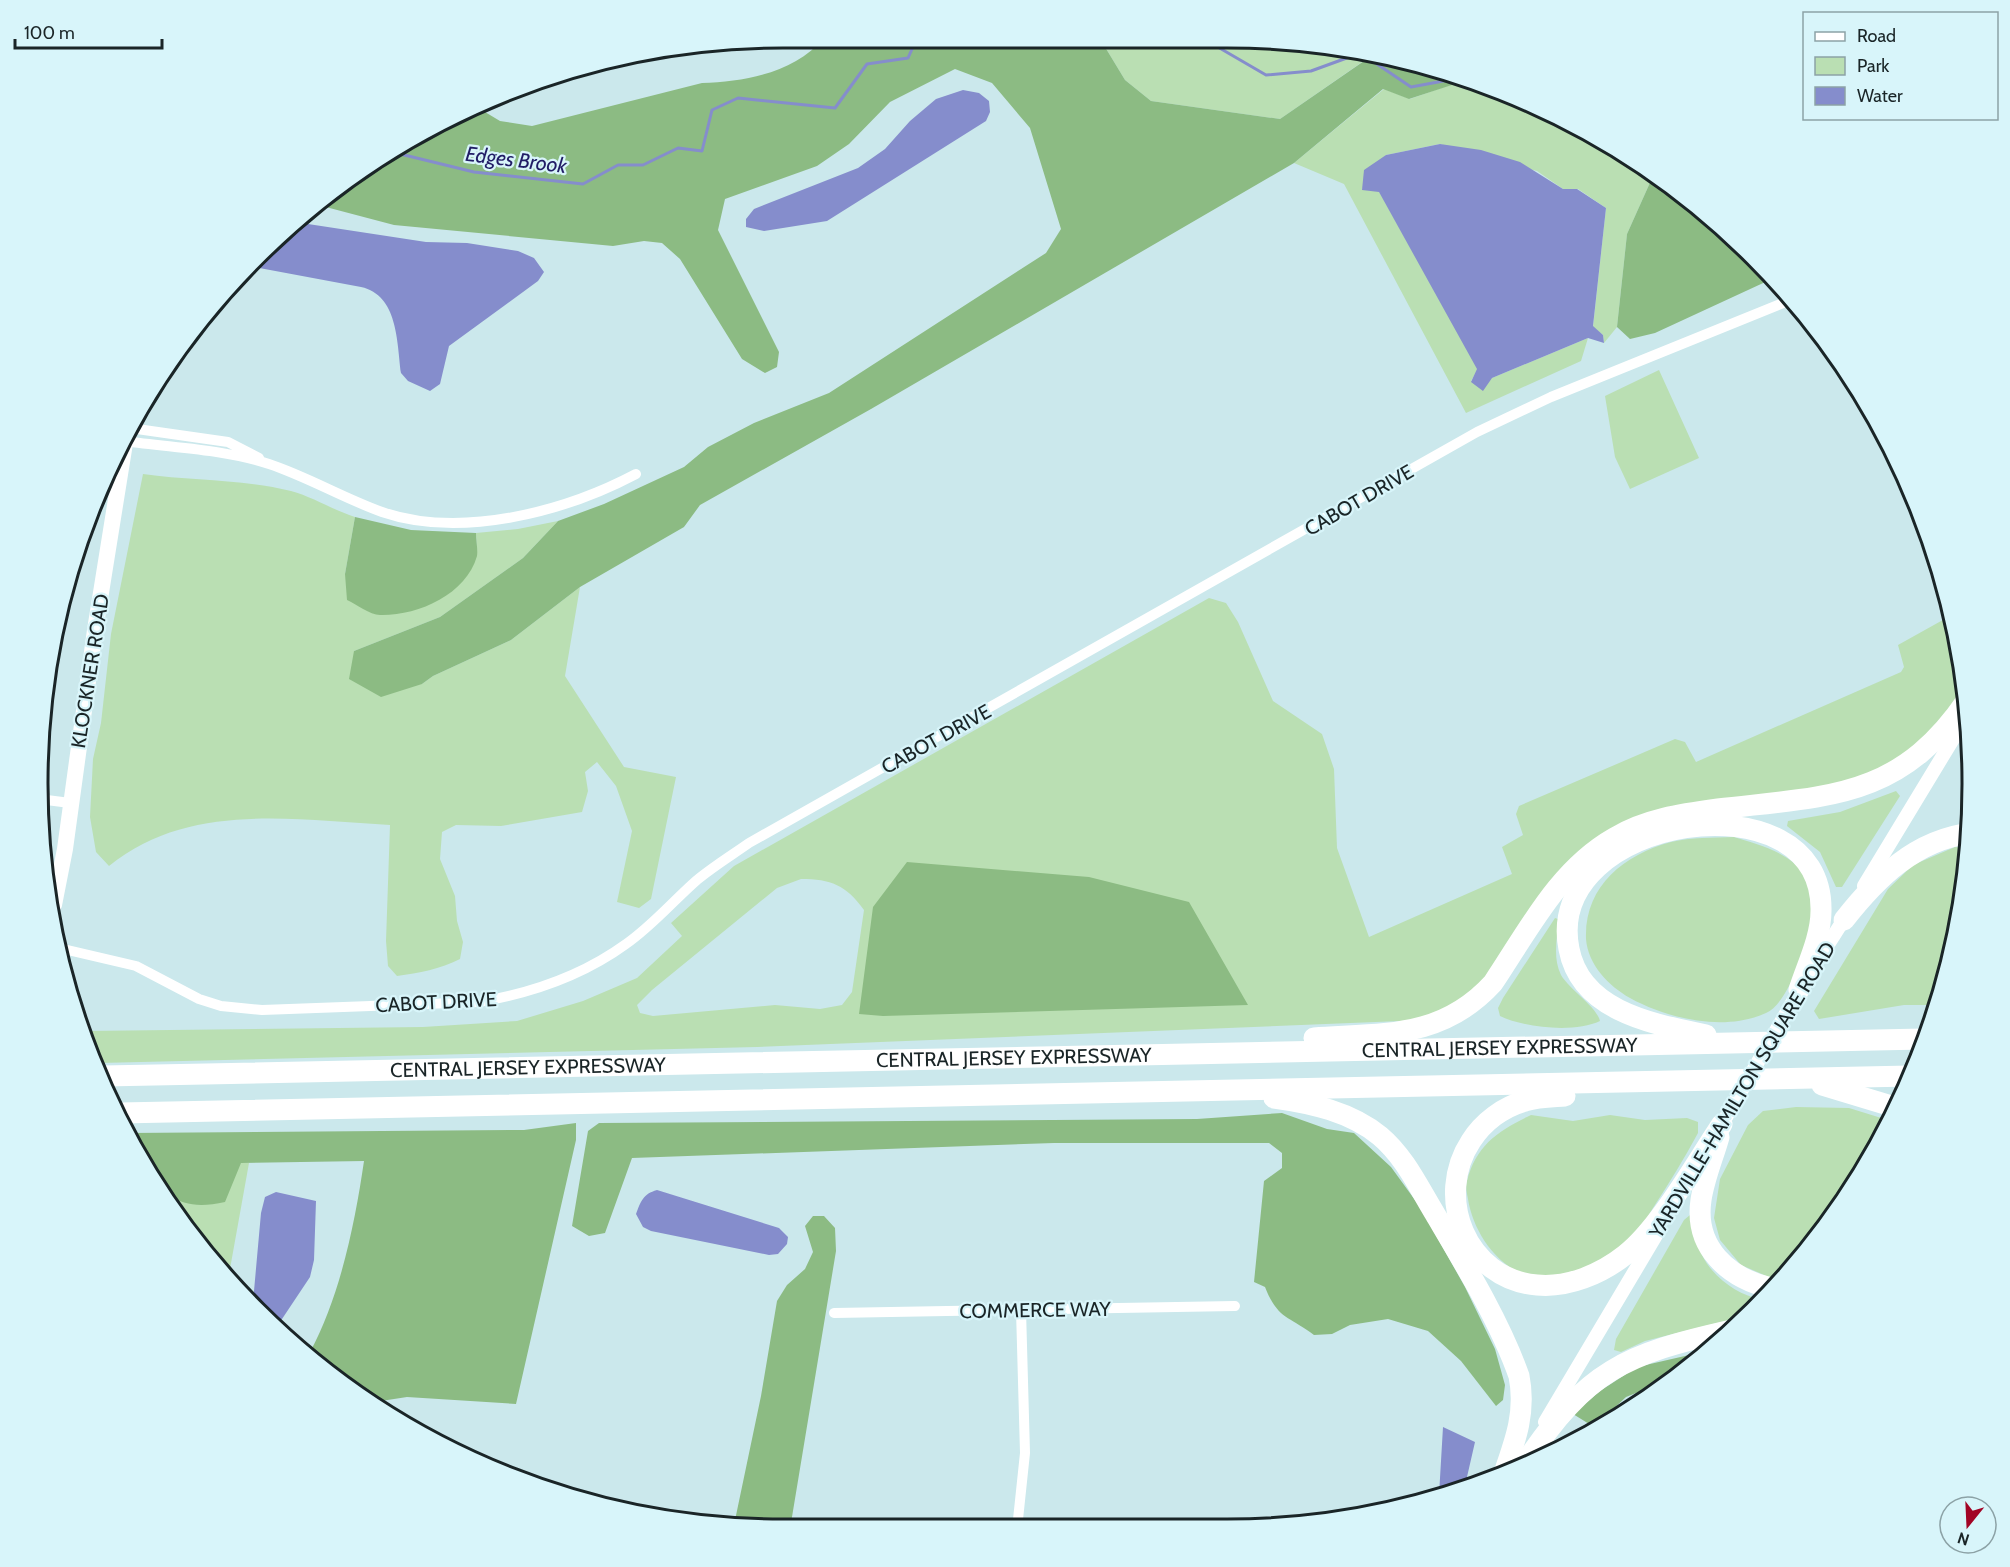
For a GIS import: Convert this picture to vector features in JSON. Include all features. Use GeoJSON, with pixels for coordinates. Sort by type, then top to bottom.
{"type":"FeatureCollection","features":[{"type":"Feature","properties":{"kind":"highway"},"geometry":{"type":"LineString","coordinates":[[1046,1057],[1405,1032],[1438,1024],[1461,1012],[1481,996],[1564,879],[1581,862],[1614,838],[1632,828],[1674,814],[1831,796],[1860,788],[1898,770],[1918,756],[1948,727],[1958,712]]}},
{"type":"Feature","properties":{"kind":"highway"},"geometry":{"type":"LineString","coordinates":[[1763,1042],[1706,1035],[1643,1020],[1621,1012],[1595,994],[1575,967],[1567,940],[1569,911],[1581,885],[1590,873],[1609,859],[1663,833],[1707,825],[1765,832],[1778,838],[1802,857],[1810,869],[1820,894],[1821,923],[1799,990]]}},
{"type":"Feature","properties":{"kind":"highway"},"geometry":{"type":"LineString","coordinates":[[1844,920],[1870,886],[1903,859],[1948,837],[1960,835]]}},
{"type":"Feature","properties":{"kind":"highway"},"geometry":{"type":"LineString","coordinates":[[1852,1041],[1919,1030]]}},
{"type":"Feature","properties":{"kind":"highway","name":"CENTRAL JERSEY EXPRESSWAY"},"geometry":{"type":"LineString","coordinates":[[109,1076],[1916,1039]]}},
{"type":"Feature","properties":{"kind":"highway","name":"CENTRAL JERSEY EXPRESSWAY"},"geometry":{"type":"LineString","coordinates":[[126,1113],[1901,1076]]}},
{"type":"Feature","properties":{"kind":"highway"},"geometry":{"type":"LineString","coordinates":[[1792,1078],[1852,1092],[1888,1105]]}},
{"type":"Feature","properties":{"kind":"highway"},"geometry":{"type":"LineString","coordinates":[[1718,1080],[1539,1098],[1509,1107],[1495,1115],[1474,1135],[1460,1162],[1454,1193],[1459,1223],[1466,1238],[1482,1260],[1504,1276],[1519,1282],[1546,1286],[1594,1274],[1611,1266],[1639,1243],[1722,1124]]}},
{"type":"Feature","properties":{"kind":"highway"},"geometry":{"type":"LineString","coordinates":[[1046,1094],[1266,1097],[1318,1107],[1346,1116],[1380,1136],[1404,1162],[1465,1266],[1515,1365],[1522,1391],[1522,1409],[1520,1425],[1507,1463]]}},
{"type":"Feature","properties":{"kind":"highway"},"geometry":{"type":"LineString","coordinates":[[1722,1124],[1701,1198],[1702,1227],[1712,1253],[1721,1264],[1744,1280],[1763,1286]]}},
{"type":"Feature","properties":{"kind":"highway"},"geometry":{"type":"LineString","coordinates":[[1533,1451],[1562,1412],[1606,1373],[1648,1352],[1712,1335]]}},
{"type":"Feature","properties":{"kind":"main road","name":"KLOCKNER ROAD"},"geometry":{"type":"LineString","coordinates":[[56,893],[65,849],[70,803],[123,459]]}},
{"type":"Feature","properties":{"kind":"street","name":"CABOT DRIVE"},"geometry":{"type":"LineString","coordinates":[[67,950],[136,966],[210,1003],[262,1010],[479,1002],[554,984],[587,968],[627,944],[697,880],[749,843],[1477,432],[1551,397],[1782,303]]}},
{"type":"Feature","properties":{"kind":"street"},"geometry":{"type":"LineString","coordinates":[[135,438],[267,463],[383,512],[440,525],[515,516],[553,508],[586,498],[636,474]]}},
{"type":"Feature","properties":{"kind":"street","name":"YARDVILLE-HAMILTON SQUARE ROAD"},"geometry":{"type":"LineString","coordinates":[[1527,1454],[1799,990],[1959,729]]}},
{"type":"Feature","properties":{"kind":"street"},"geometry":{"type":"LineString","coordinates":[[49,800],[70,803]]}},
{"type":"Feature","properties":{"kind":"street","name":"COMMERCE WAY"},"geometry":{"type":"LineString","coordinates":[[834,1313],[1235,1306]]}},
{"type":"Feature","properties":{"kind":"street"},"geometry":{"type":"LineString","coordinates":[[1018,1519],[1025,1453],[1021,1310]]}},
{"type":"Feature","properties":{"kind":"green space"},"geometry":{"type":"Polygon","coordinates":[[[814,48],[1106,48],[1125,80],[1151,101],[1280,119],[1364,61],[1454,84],[1409,99],[1383,89],[1294,163],[871,409],[700,505],[684,527],[580,587],[511,640],[433,676],[422,684],[381,697],[349,679],[354,651],[440,617],[523,558],[558,521],[604,504],[684,467],[708,447],[754,423],[829,393],[1046,253],[1061,229],[1030,128],[992,83],[955,69],[890,102],[849,144],[817,166],[725,199],[718,230],[779,352],[777,367],[765,373],[742,359],[680,259],[662,243],[644,241],[613,246],[394,225],[327,207],[375,172],[416,147],[485,112],[500,121],[532,126],[702,83],[736,80],[769,73],[799,59],[814,48]]]}},
{"type":"Feature","properties":{"kind":"green space"},"geometry":{"type":"Polygon","coordinates":[[[1106,48],[1275,50],[1323,54],[1364,61],[1280,119],[1151,101],[1125,80],[1106,48]]]}},
{"type":"Feature","properties":{"kind":"green space"},"geometry":{"type":"Polygon","coordinates":[[[1453,84],[1463,87],[1552,124],[1594,147],[1650,183],[1627,234],[1617,327],[1604,343],[1603,335],[1593,327],[1606,208],[1578,189],[1563,189],[1537,171],[1440,144],[1386,155],[1362,189],[1379,191],[1478,369],[1471,381],[1492,378],[1588,338],[1581,361],[1466,413],[1344,184],[1294,163],[1384,89],[1410,99],[1453,84]]]}},
{"type":"Feature","properties":{"kind":"green space"},"geometry":{"type":"Polygon","coordinates":[[[1650,183],[1711,231],[1747,263],[1764,282],[1655,333],[1630,339],[1617,327],[1627,234],[1650,183]]]}},
{"type":"Feature","properties":{"kind":"green space"},"geometry":{"type":"Polygon","coordinates":[[[1659,370],[1699,458],[1630,489],[1615,457],[1605,396],[1659,370]]]}},
{"type":"Feature","properties":{"kind":"green space"},"geometry":{"type":"Polygon","coordinates":[[[143,474],[273,487],[291,491],[355,517],[345,574],[477,555],[476,533],[518,529],[558,521],[523,558],[440,617],[354,651],[422,684],[433,676],[511,640],[580,587],[565,676],[624,767],[676,777],[651,899],[639,908],[617,902],[632,831],[616,786],[597,762],[585,772],[588,791],[582,812],[501,826],[456,825],[442,832],[440,859],[455,896],[457,921],[463,942],[460,959],[421,972],[397,976],[388,966],[386,941],[390,825],[280,819],[244,819],[208,823],[173,831],[140,845],[109,866],[96,852],[90,817],[93,759],[101,723],[111,634],[143,474]]]}},
{"type":"Feature","properties":{"kind":"green space"},"geometry":{"type":"Polygon","coordinates":[[[355,517],[411,530],[476,533],[477,556],[462,582],[438,600],[409,612],[380,615],[372,613],[347,600],[345,574],[355,517]]]}},
{"type":"Feature","properties":{"kind":"green space"},"geometry":{"type":"Polygon","coordinates":[[[1209,598],[1226,603],[1238,622],[1273,701],[1322,734],[1334,769],[1337,848],[1369,937],[1512,874],[1502,847],[1523,835],[1516,814],[1519,806],[1675,739],[1685,742],[1696,762],[1901,672],[1904,667],[1898,645],[1943,620],[1948,640],[1957,700],[1942,723],[1913,755],[1864,778],[1623,824],[1480,987],[1425,1020],[757,1047],[103,1063],[91,1031],[423,1027],[517,1021],[583,1001],[637,978],[682,936],[671,923],[734,866],[1209,598]],[[801,879],[777,888],[652,990],[637,1005],[640,1013],[653,1016],[775,1005],[820,1009],[842,1005],[852,992],[864,910],[844,889],[821,880],[801,879]]]}},
{"type":"Feature","properties":{"kind":"green space"},"geometry":{"type":"Polygon","coordinates":[[[1896,791],[1900,796],[1842,887],[1836,887],[1820,852],[1787,826],[1788,821],[1840,812],[1896,791]]]}},
{"type":"Feature","properties":{"kind":"green space"},"geometry":{"type":"Polygon","coordinates":[[[1734,837],[1785,856],[1801,870],[1809,884],[1815,918],[1814,928],[1792,981],[1776,1006],[1750,1019],[1733,1022],[1697,1020],[1679,1017],[1645,1005],[1630,998],[1607,981],[1595,966],[1586,939],[1587,920],[1592,904],[1599,889],[1610,876],[1637,855],[1671,842],[1686,839],[1734,837]]]}},
{"type":"Feature","properties":{"kind":"green space"},"geometry":{"type":"Polygon","coordinates":[[[1959,847],[1948,927],[1928,1005],[1904,1005],[1819,1019],[1814,1011],[1888,889],[1913,865],[1959,847]]]}},
{"type":"Feature","properties":{"kind":"green space"},"geometry":{"type":"Polygon","coordinates":[[[907,862],[1089,877],[1189,902],[1248,1005],[883,1016],[859,1014],[873,907],[907,862]]]}},
{"type":"Feature","properties":{"kind":"green space"},"geometry":{"type":"Polygon","coordinates":[[[1555,918],[1558,919],[1556,954],[1558,968],[1570,987],[1598,1016],[1600,1021],[1590,1025],[1564,1028],[1536,1026],[1500,1016],[1498,1008],[1503,998],[1555,918]]]}},
{"type":"Feature","properties":{"kind":"green space"},"geometry":{"type":"Polygon","coordinates":[[[1796,1107],[1849,1108],[1881,1118],[1838,1192],[1810,1231],[1770,1278],[1741,1265],[1720,1240],[1714,1218],[1720,1179],[1748,1125],[1763,1111],[1796,1107]]]}},
{"type":"Feature","properties":{"kind":"green space"},"geometry":{"type":"Polygon","coordinates":[[[1282,1113],[1327,1129],[1354,1133],[1391,1167],[1420,1207],[1465,1287],[1495,1349],[1505,1385],[1503,1400],[1496,1406],[1461,1361],[1428,1331],[1388,1319],[1350,1325],[1332,1334],[1314,1335],[1280,1312],[1265,1287],[1254,1282],[1264,1181],[1282,1168],[1282,1153],[1269,1143],[1054,1143],[632,1158],[605,1233],[589,1236],[572,1226],[588,1131],[599,1123],[1197,1119],[1282,1113]]]}},
{"type":"Feature","properties":{"kind":"green space"},"geometry":{"type":"Polygon","coordinates":[[[1531,1115],[1573,1121],[1610,1115],[1645,1120],[1687,1118],[1698,1122],[1698,1133],[1642,1227],[1633,1238],[1616,1252],[1582,1271],[1548,1279],[1518,1272],[1494,1253],[1477,1228],[1466,1190],[1471,1168],[1483,1148],[1499,1133],[1531,1115]]]}},
{"type":"Feature","properties":{"kind":"green space"},"geometry":{"type":"Polygon","coordinates":[[[576,1123],[576,1140],[516,1404],[407,1397],[384,1401],[312,1347],[330,1308],[345,1259],[364,1161],[241,1163],[225,1202],[198,1205],[178,1200],[137,1133],[524,1130],[576,1123]]]}},
{"type":"Feature","properties":{"kind":"green space"},"geometry":{"type":"Polygon","coordinates":[[[241,1163],[249,1163],[230,1267],[200,1231],[178,1200],[241,1163]]]}},
{"type":"Feature","properties":{"kind":"green space"},"geometry":{"type":"Polygon","coordinates":[[[1690,1215],[1695,1225],[1702,1255],[1712,1270],[1727,1284],[1753,1297],[1729,1320],[1645,1341],[1621,1352],[1614,1350],[1616,1339],[1684,1220],[1690,1215]]]}},
{"type":"Feature","properties":{"kind":"green space"},"geometry":{"type":"Polygon","coordinates":[[[813,1216],[824,1216],[835,1228],[836,1251],[792,1519],[736,1517],[761,1396],[777,1301],[787,1285],[805,1269],[813,1252],[805,1226],[813,1216]]]}},
{"type":"Feature","properties":{"kind":"green space"},"geometry":{"type":"Polygon","coordinates":[[[1688,1355],[1640,1391],[1626,1397],[1615,1407],[1588,1423],[1573,1414],[1600,1391],[1637,1367],[1688,1355]]]}},
{"type":"Feature","properties":{"kind":"water"},"geometry":{"type":"Polygon","coordinates":[[[963,90],[979,93],[989,101],[990,112],[986,121],[827,221],[764,231],[746,227],[746,219],[754,209],[858,168],[885,149],[910,121],[936,99],[963,90]]]}},
{"type":"Feature","properties":{"kind":"water"},"geometry":{"type":"Polygon","coordinates":[[[1440,144],[1481,150],[1520,162],[1563,189],[1577,189],[1606,208],[1593,326],[1603,335],[1604,343],[1588,338],[1492,378],[1483,391],[1471,382],[1477,369],[1379,192],[1362,190],[1364,170],[1386,155],[1440,144]]]}},
{"type":"Feature","properties":{"kind":"water"},"geometry":{"type":"Polygon","coordinates":[[[308,224],[426,242],[467,243],[518,251],[534,258],[544,272],[538,281],[449,346],[440,384],[430,391],[408,381],[401,373],[396,334],[389,310],[382,299],[361,287],[259,268],[308,224]]]}},
{"type":"Feature","properties":{"kind":"water"},"geometry":{"type":"Polygon","coordinates":[[[657,1190],[779,1228],[788,1237],[787,1244],[778,1254],[769,1255],[651,1231],[643,1227],[636,1214],[643,1199],[657,1190]]]}},
{"type":"Feature","properties":{"kind":"water"},"geometry":{"type":"Polygon","coordinates":[[[276,1192],[316,1201],[314,1260],[310,1277],[281,1320],[254,1294],[261,1213],[265,1197],[276,1192]]]}},
{"type":"Feature","properties":{"kind":"water"},"geometry":{"type":"Polygon","coordinates":[[[1443,1427],[1475,1442],[1467,1479],[1439,1487],[1443,1427]]]}},
{"type":"Feature","properties":{"kind":"waterway","name":"Edges Brook"},"geometry":{"type":"LineString","coordinates":[[403,155],[474,172],[583,184],[618,165],[643,165],[678,148],[702,151],[712,110],[738,98],[835,108],[867,64],[908,58],[912,48]]}},
{"type":"Feature","properties":{"kind":"waterway"},"geometry":{"type":"LineString","coordinates":[[1220,48],[1266,75],[1311,71],[1347,58]]}},
{"type":"Feature","properties":{"kind":"waterway"},"geometry":{"type":"LineString","coordinates":[[1376,63],[1411,87],[1443,81]]}}]}
